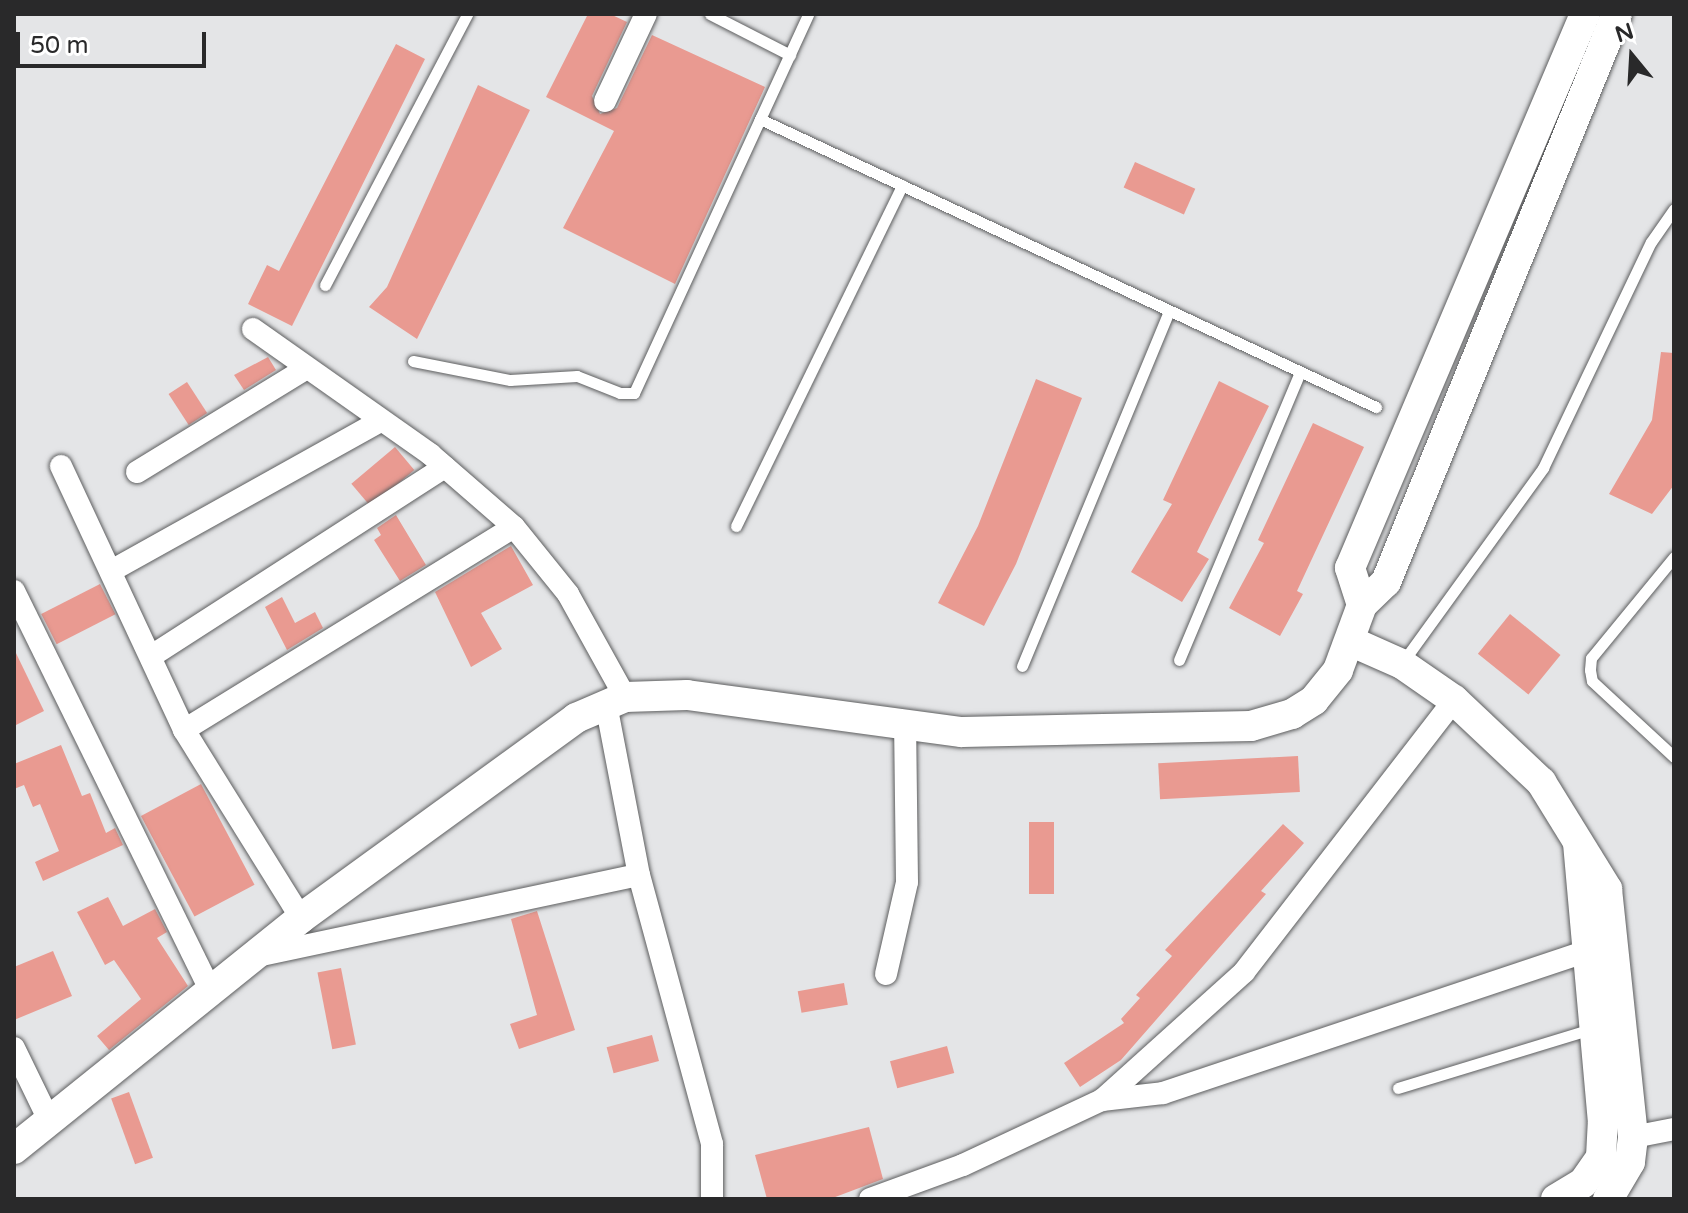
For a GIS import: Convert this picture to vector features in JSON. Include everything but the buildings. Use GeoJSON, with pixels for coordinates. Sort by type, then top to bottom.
{"type":"FeatureCollection","features":[{"type":"Feature","properties":{"kind":"street"},"geometry":{"type":"LineString","coordinates":[[605,101],[646,14]]}},
{"type":"Feature","properties":{"kind":"street"},"geometry":{"type":"LineString","coordinates":[[1362,605],[1350,568],[1585,14]]}},
{"type":"Feature","properties":{"kind":"street"},"geometry":{"type":"LineString","coordinates":[[14,1149],[48,1118],[301,918],[576,718],[615,701],[687,695],[962,732],[1251,726],[1292,714],[1327,689],[1350,641],[1362,605],[1386,582],[1617,14]]}},
{"type":"Feature","properties":{"kind":"street"},"geometry":{"type":"LineString","coordinates":[[253,329],[445,467],[514,527],[568,594],[615,701],[639,875],[712,1144],[712,1199]]}},
{"type":"Feature","properties":{"kind":"street"},"geometry":{"type":"LineString","coordinates":[[137,472],[307,368]]}},
{"type":"Feature","properties":{"kind":"street"},"geometry":{"type":"LineString","coordinates":[[111,571],[381,421]]}},
{"type":"Feature","properties":{"kind":"street"},"geometry":{"type":"LineString","coordinates":[[61,466],[153,655],[184,730],[301,918]]}},
{"type":"Feature","properties":{"kind":"street"},"geometry":{"type":"LineString","coordinates":[[153,655],[445,467]]}},
{"type":"Feature","properties":{"kind":"street"},"geometry":{"type":"LineString","coordinates":[[184,730],[514,527]]}},
{"type":"Feature","properties":{"kind":"street"},"geometry":{"type":"LineString","coordinates":[[14,591],[211,991]]}},
{"type":"Feature","properties":{"kind":"street"},"geometry":{"type":"LineString","coordinates":[[1350,641],[1402,664],[1454,700],[1541,782],[1578,845],[1578,896],[1602,946],[1633,1137],[1617,1194]]}},
{"type":"Feature","properties":{"kind":"street"},"geometry":{"type":"LineString","coordinates":[[870,1199],[963,1165],[1102,1100],[1244,972],[1454,700]]}},
{"type":"Feature","properties":{"kind":"street"},"geometry":{"type":"LineString","coordinates":[[886,974],[897,944],[907,882],[905,724]]}},
{"type":"Feature","properties":{"kind":"street"},"geometry":{"type":"LineString","coordinates":[[253,957],[639,875]]}},
{"type":"Feature","properties":{"kind":"street"},"geometry":{"type":"LineString","coordinates":[[1102,1100],[1163,1093],[1602,946]]}},
{"type":"Feature","properties":{"kind":"street"},"geometry":{"type":"LineString","coordinates":[[1602,946],[1594,1027],[1601,1157],[1617,1194]]}},
{"type":"Feature","properties":{"kind":"street"},"geometry":{"type":"LineString","coordinates":[[14,1048],[48,1118]]}},
{"type":"Feature","properties":{"kind":"street"},"geometry":{"type":"LineString","coordinates":[[1633,1137],[1674,1129]]}},
{"type":"Feature","properties":{"kind":"street"},"geometry":{"type":"LineString","coordinates":[[1556,1199],[1583,1183],[1601,1157]]}},
{"type":"Feature","properties":{"kind":"lane"},"geometry":{"type":"LineString","coordinates":[[325,285],[467,14]]}},
{"type":"Feature","properties":{"kind":"lane"},"geometry":{"type":"LineString","coordinates":[[710,14],[790,55]]}},
{"type":"Feature","properties":{"kind":"lane"},"geometry":{"type":"LineString","coordinates":[[413,361],[510,380],[577,376],[620,393],[634,393],[808,14]]}},
{"type":"Feature","properties":{"kind":"lane"},"geometry":{"type":"LineString","coordinates":[[760,119],[1376,407]]}},
{"type":"Feature","properties":{"kind":"lane"},"geometry":{"type":"LineString","coordinates":[[736,526],[902,185]]}},
{"type":"Feature","properties":{"kind":"lane"},"geometry":{"type":"LineString","coordinates":[[1402,664],[1543,468],[1651,242],[1674,209]]}},
{"type":"Feature","properties":{"kind":"lane"},"geometry":{"type":"LineString","coordinates":[[1022,666],[1169,311]]}},
{"type":"Feature","properties":{"kind":"lane"},"geometry":{"type":"LineString","coordinates":[[1179,660],[1300,372]]}},
{"type":"Feature","properties":{"kind":"lane"},"geometry":{"type":"LineString","coordinates":[[1674,557],[1591,658],[1590,670],[1592,681],[1674,757]]}},
{"type":"Feature","properties":{"kind":"lane"},"geometry":{"type":"LineString","coordinates":[[1398,1088],[1594,1027]]}}]}
